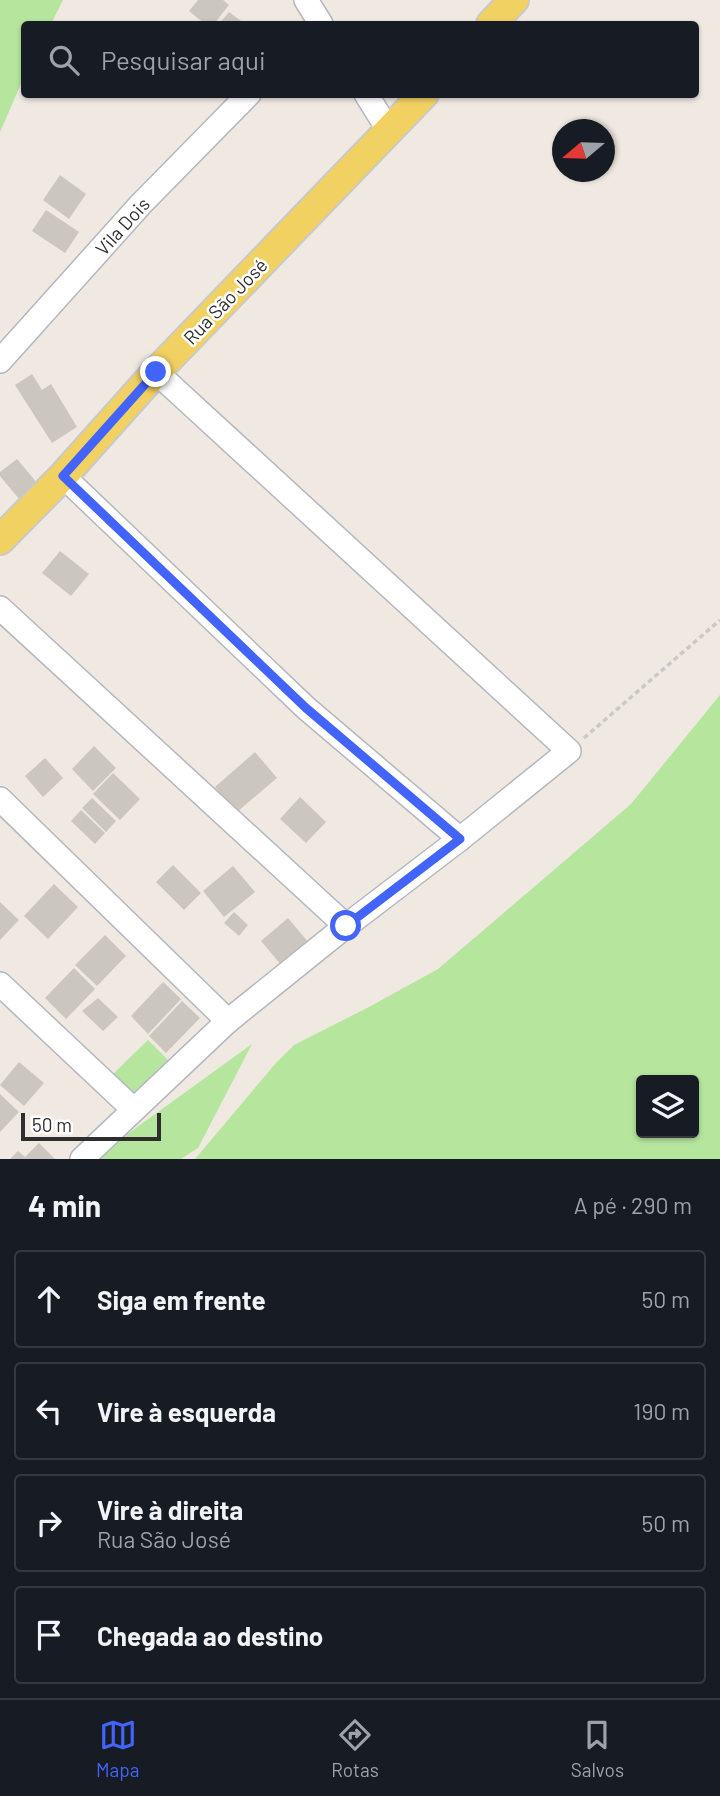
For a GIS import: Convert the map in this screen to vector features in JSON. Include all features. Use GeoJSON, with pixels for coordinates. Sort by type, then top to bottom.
{"type":"FeatureCollection","features":[{"type":"Feature","properties":{"kind":"main road"},"geometry":{"type":"LineString","coordinates":[[494,21],[514,0]]}},
{"type":"Feature","properties":{"kind":"main road","name":"Rua São José"},"geometry":{"type":"LineString","coordinates":[[0,540],[63,476],[156,372],[420,98]]}},
{"type":"Feature","properties":{"kind":"street"},"geometry":{"type":"LineString","coordinates":[[306,0],[317,21]]}},
{"type":"Feature","properties":{"kind":"street","name":"Vila Dois"},"geometry":{"type":"LineString","coordinates":[[0,361],[141,204],[245,98]]}},
{"type":"Feature","properties":{"kind":"street"},"geometry":{"type":"LineString","coordinates":[[368,98],[389,131]]}},
{"type":"Feature","properties":{"kind":"street"},"geometry":{"type":"LineString","coordinates":[[82,1159],[228,1021],[569,751],[156,372]]}},
{"type":"Feature","properties":{"kind":"street"},"geometry":{"type":"LineString","coordinates":[[63,476],[306,708],[460,839]]}},
{"type":"Feature","properties":{"kind":"street"},"geometry":{"type":"LineString","coordinates":[[0,608],[346,926]]}},
{"type":"Feature","properties":{"kind":"street"},"geometry":{"type":"LineString","coordinates":[[0,799],[228,1021]]}},
{"type":"Feature","properties":{"kind":"street"},"geometry":{"type":"LineString","coordinates":[[0,984],[133,1109]]}},
{"type":"Feature","properties":{"kind":"path"},"geometry":{"type":"LineString","coordinates":[[569,751],[720,620]]}},
{"type":"Feature","properties":{"kind":"green space"},"geometry":{"type":"Polygon","coordinates":[[[0,0],[63,0],[52,21],[21,21],[21,84],[0,132],[0,0]]]}},
{"type":"Feature","properties":{"kind":"green space"},"geometry":{"type":"Polygon","coordinates":[[[720,695],[720,1159],[195,1159],[294,1045],[438,969],[631,804],[720,695]]]}},
{"type":"Feature","properties":{"kind":"green space"},"geometry":{"type":"Polygon","coordinates":[[[148,1040],[168,1060],[129,1097],[110,1077],[148,1040]]]}},
{"type":"Feature","properties":{"kind":"green space"},"geometry":{"type":"Polygon","coordinates":[[[252,1044],[198,1148],[181,1159],[93,1159],[252,1044]]]}},
{"type":"Feature","properties":{"kind":"building"},"geometry":{"type":"Polygon","coordinates":[[[198,0],[223,0],[229,5],[216,21],[201,21],[189,11],[198,0]]]}},
{"type":"Feature","properties":{"kind":"building"},"geometry":{"type":"Polygon","coordinates":[[[229,12],[241,21],[222,21],[229,12]]]}},
{"type":"Feature","properties":{"kind":"building"},"geometry":{"type":"Polygon","coordinates":[[[60,175],[86,194],[69,219],[43,200],[60,175]]]}},
{"type":"Feature","properties":{"kind":"building"},"geometry":{"type":"Polygon","coordinates":[[[46,210],[79,232],[65,253],[32,231],[46,210]]]}},
{"type":"Feature","properties":{"kind":"building"},"geometry":{"type":"Polygon","coordinates":[[[32,374],[42,390],[51,384],[77,427],[52,443],[15,385],[32,374]]]}},
{"type":"Feature","properties":{"kind":"building"},"geometry":{"type":"Polygon","coordinates":[[[17,459],[38,484],[20,500],[0,476],[0,472],[17,459]]]}},
{"type":"Feature","properties":{"kind":"building"},"geometry":{"type":"Polygon","coordinates":[[[60,551],[89,574],[71,596],[42,573],[60,551]]]}},
{"type":"Feature","properties":{"kind":"building"},"geometry":{"type":"Polygon","coordinates":[[[94,746],[116,768],[93,791],[72,769],[94,746]]]}},
{"type":"Feature","properties":{"kind":"building"},"geometry":{"type":"Polygon","coordinates":[[[255,752],[277,778],[237,812],[215,787],[255,752]]]}},
{"type":"Feature","properties":{"kind":"building"},"geometry":{"type":"Polygon","coordinates":[[[45,758],[63,778],[43,797],[25,776],[45,758]]]}},
{"type":"Feature","properties":{"kind":"building"},"geometry":{"type":"Polygon","coordinates":[[[113,773],[140,799],[120,820],[93,794],[113,773]]]}},
{"type":"Feature","properties":{"kind":"building"},"geometry":{"type":"Polygon","coordinates":[[[300,797],[326,822],[306,843],[280,819],[300,797]]]}},
{"type":"Feature","properties":{"kind":"building"},"geometry":{"type":"Polygon","coordinates":[[[92,798],[116,821],[106,832],[82,808],[92,798]]]}},
{"type":"Feature","properties":{"kind":"building"},"geometry":{"type":"Polygon","coordinates":[[[81,810],[105,833],[95,844],[71,821],[81,810]]]}},
{"type":"Feature","properties":{"kind":"building"},"geometry":{"type":"Polygon","coordinates":[[[173,865],[201,893],[184,910],[156,882],[173,865]]]}},
{"type":"Feature","properties":{"kind":"building"},"geometry":{"type":"Polygon","coordinates":[[[233,866],[255,892],[224,917],[203,891],[233,866]]]}},
{"type":"Feature","properties":{"kind":"building"},"geometry":{"type":"Polygon","coordinates":[[[54,884],[78,907],[48,939],[24,916],[54,884]]]}},
{"type":"Feature","properties":{"kind":"building"},"geometry":{"type":"Polygon","coordinates":[[[0,902],[19,920],[0,940],[0,902]]]}},
{"type":"Feature","properties":{"kind":"building"},"geometry":{"type":"Polygon","coordinates":[[[234,912],[248,925],[239,936],[224,923],[234,912]]]}},
{"type":"Feature","properties":{"kind":"building"},"geometry":{"type":"Polygon","coordinates":[[[288,918],[309,943],[282,966],[261,941],[288,918]]]}},
{"type":"Feature","properties":{"kind":"building"},"geometry":{"type":"Polygon","coordinates":[[[105,935],[126,956],[97,986],[75,965],[105,935]]]}},
{"type":"Feature","properties":{"kind":"building"},"geometry":{"type":"Polygon","coordinates":[[[74,968],[95,989],[66,1019],[45,998],[74,968]]]}},
{"type":"Feature","properties":{"kind":"building"},"geometry":{"type":"Polygon","coordinates":[[[163,982],[181,999],[148,1034],[131,1016],[163,982]]]}},
{"type":"Feature","properties":{"kind":"building"},"geometry":{"type":"Polygon","coordinates":[[[98,998],[118,1017],[103,1031],[82,1011],[98,998]]]}},
{"type":"Feature","properties":{"kind":"building"},"geometry":{"type":"Polygon","coordinates":[[[182,1001],[200,1018],[166,1053],[149,1036],[182,1001]]]}},
{"type":"Feature","properties":{"kind":"building"},"geometry":{"type":"Polygon","coordinates":[[[19,1062],[44,1083],[24,1106],[0,1085],[19,1062]]]}},
{"type":"Feature","properties":{"kind":"building"},"geometry":{"type":"Polygon","coordinates":[[[0,1094],[19,1112],[0,1132],[0,1094]]]}},
{"type":"Feature","properties":{"kind":"building"},"geometry":{"type":"Polygon","coordinates":[[[39,1143],[55,1159],[10,1159],[18,1151],[25,1157],[39,1143]]]}},
{"type":"Feature","properties":{"kind":"route"},"geometry":{"type":"LineString","coordinates":[[156,372],[63,476],[306,708],[460,839],[346,926]]}}]}
